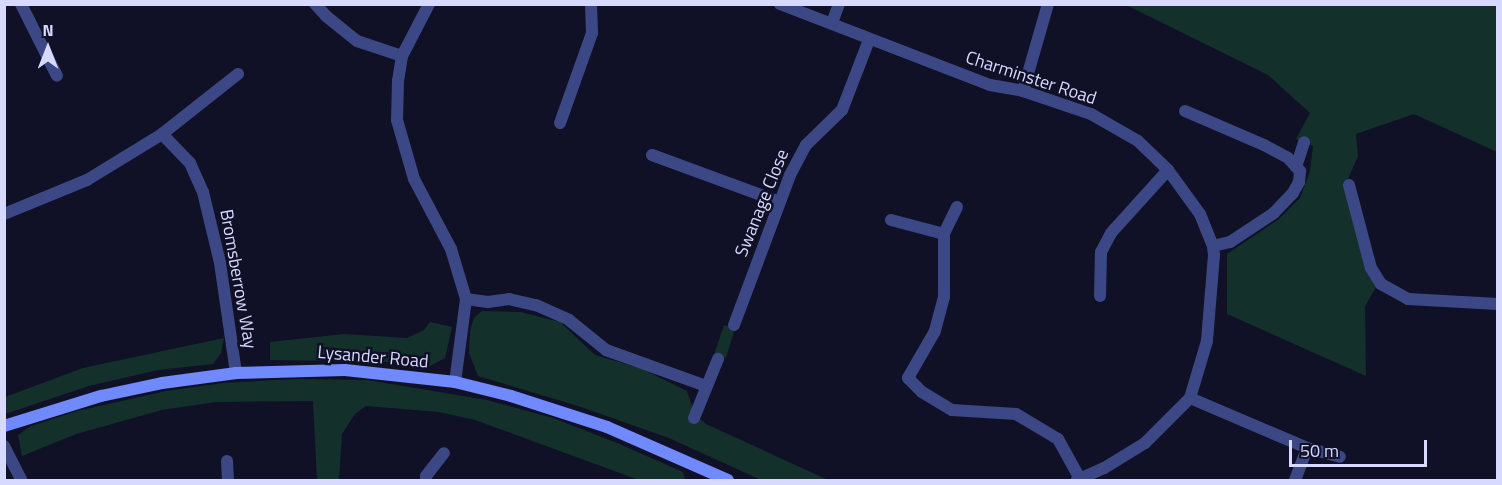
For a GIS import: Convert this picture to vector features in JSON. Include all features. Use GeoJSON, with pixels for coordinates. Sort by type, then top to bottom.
{"type":"FeatureCollection","features":[{"type":"Feature","properties":{"kind":"street"},"geometry":{"type":"LineString","coordinates":[[21,4],[57,76]]}},
{"type":"Feature","properties":{"kind":"street"},"geometry":{"type":"LineString","coordinates":[[315,4],[326,16],[357,40],[402,56]]}},
{"type":"Feature","properties":{"kind":"street"},"geometry":{"type":"LineString","coordinates":[[429,4],[402,56],[398,80],[397,120],[418,189],[451,249],[466,299],[455,382]]}},
{"type":"Feature","properties":{"kind":"street"},"geometry":{"type":"LineString","coordinates":[[560,123],[592,33],[591,4]]}},
{"type":"Feature","properties":{"kind":"street","name":"Charminster Road"},"geometry":{"type":"LineString","coordinates":[[780,4],[990,85],[1023,91],[1091,114],[1138,141],[1168,170],[1200,214],[1214,246],[1208,341],[1190,398],[1145,443],[1104,468],[1078,479]]}},
{"type":"Feature","properties":{"kind":"street"},"geometry":{"type":"LineString","coordinates":[[832,23],[839,4]]}},
{"type":"Feature","properties":{"kind":"street"},"geometry":{"type":"LineString","coordinates":[[1023,91],[1048,4]]}},
{"type":"Feature","properties":{"kind":"street","name":"Swanage Close"},"geometry":{"type":"LineString","coordinates":[[734,325],[790,175],[806,145],[842,110],[869,40]]}},
{"type":"Feature","properties":{"kind":"street"},"geometry":{"type":"LineString","coordinates":[[4,214],[87,180],[162,134],[238,74]]}},
{"type":"Feature","properties":{"kind":"street"},"geometry":{"type":"LineString","coordinates":[[1185,111],[1264,145],[1288,158],[1300,171],[1299,182],[1293,193],[1274,213],[1230,242],[1214,246]]}},
{"type":"Feature","properties":{"kind":"street","name":"Bromsberrow Way"},"geometry":{"type":"LineString","coordinates":[[162,134],[190,163],[203,192],[220,263],[236,373]]}},
{"type":"Feature","properties":{"kind":"street"},"geometry":{"type":"LineString","coordinates":[[1296,167],[1304,142]]}},
{"type":"Feature","properties":{"kind":"street"},"geometry":{"type":"LineString","coordinates":[[652,155],[780,202]]}},
{"type":"Feature","properties":{"kind":"street"},"geometry":{"type":"LineString","coordinates":[[1100,296],[1101,252],[1111,233],[1168,170]]}},
{"type":"Feature","properties":{"kind":"street"},"geometry":{"type":"LineString","coordinates":[[1349,185],[1371,268],[1381,284],[1408,299],[1497,304]]}},
{"type":"Feature","properties":{"kind":"street"},"geometry":{"type":"LineString","coordinates":[[957,207],[944,234],[944,297],[935,331],[908,378],[922,392],[952,410],[1016,414],[1058,440],[1078,479]]}},
{"type":"Feature","properties":{"kind":"street"},"geometry":{"type":"LineString","coordinates":[[891,220],[944,234]]}},
{"type":"Feature","properties":{"kind":"street"},"geometry":{"type":"LineString","coordinates":[[466,299],[488,302],[509,299],[536,305],[569,320],[606,350],[706,386]]}},
{"type":"Feature","properties":{"kind":"street"},"geometry":{"type":"LineString","coordinates":[[694,418],[718,359]]}},
{"type":"Feature","properties":{"kind":"street","name":"Lysander Road"},"geometry":{"type":"LineString","coordinates":[[4,426],[133,388],[236,373],[345,370],[455,382],[511,396],[607,427],[710,477],[728,480]]}},
{"type":"Feature","properties":{"kind":"street"},"geometry":{"type":"LineString","coordinates":[[1190,398],[1307,448],[1340,457]]}},
{"type":"Feature","properties":{"kind":"street"},"geometry":{"type":"LineString","coordinates":[[4,446],[21,480]]}},
{"type":"Feature","properties":{"kind":"street"},"geometry":{"type":"LineString","coordinates":[[1296,480],[1307,448]]}},
{"type":"Feature","properties":{"kind":"street"},"geometry":{"type":"LineString","coordinates":[[426,480],[426,476],[444,453]]}},
{"type":"Feature","properties":{"kind":"street"},"geometry":{"type":"LineString","coordinates":[[227,461],[228,480]]}},
{"type":"Feature","properties":{"kind":"green space"},"geometry":{"type":"Polygon","coordinates":[[[1126,5],[1497,5],[1497,152],[1414,114],[1356,134],[1358,156],[1348,179],[1379,282],[1365,306],[1366,376],[1227,314],[1227,254],[1279,219],[1300,198],[1310,171],[1313,146],[1296,139],[1310,113],[1268,75],[1126,5]]]}},
{"type":"Feature","properties":{"kind":"green space"},"geometry":{"type":"Polygon","coordinates":[[[482,311],[521,312],[560,322],[595,355],[642,369],[687,391],[695,415],[706,424],[828,480],[761,480],[669,438],[578,406],[478,376],[469,353],[470,331],[474,318],[482,311]]]}},
{"type":"Feature","properties":{"kind":"green space"},"geometry":{"type":"Polygon","coordinates":[[[430,322],[452,327],[445,358],[430,366],[386,362],[270,360],[270,342],[344,334],[407,338],[424,330],[430,322]]]}},
{"type":"Feature","properties":{"kind":"green space"},"geometry":{"type":"Polygon","coordinates":[[[724,325],[735,328],[726,358],[714,355],[724,325]]]}},
{"type":"Feature","properties":{"kind":"green space"},"geometry":{"type":"Polygon","coordinates":[[[224,338],[221,353],[213,364],[158,370],[89,386],[5,414],[5,397],[83,368],[224,338]]]}},
{"type":"Feature","properties":{"kind":"green space"},"geometry":{"type":"Polygon","coordinates":[[[297,379],[367,380],[487,400],[553,418],[617,443],[683,472],[685,480],[639,480],[475,420],[439,412],[366,406],[355,414],[342,434],[339,480],[317,480],[313,401],[216,402],[162,410],[76,434],[22,456],[18,435],[31,426],[77,411],[166,391],[223,383],[297,379]]]}}]}
